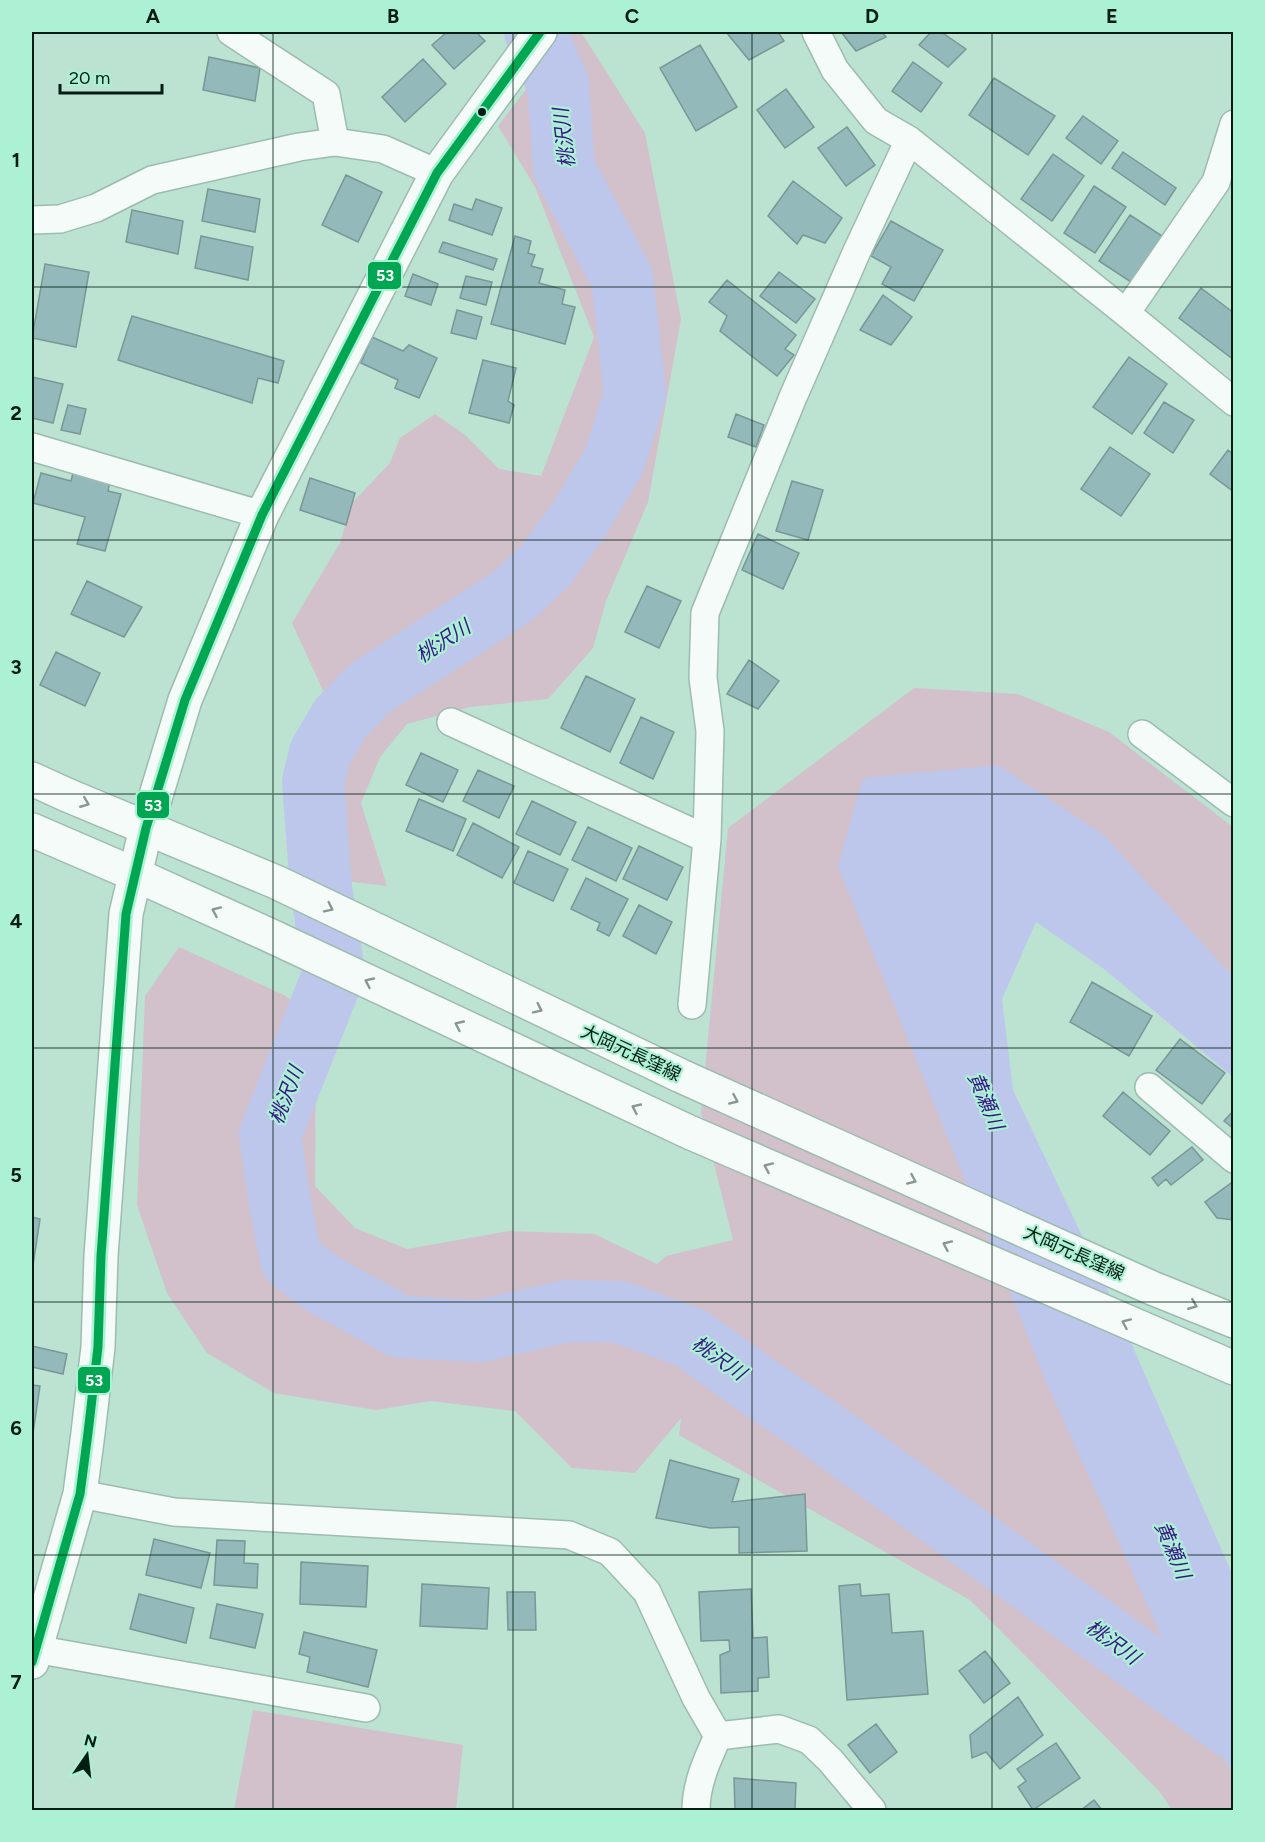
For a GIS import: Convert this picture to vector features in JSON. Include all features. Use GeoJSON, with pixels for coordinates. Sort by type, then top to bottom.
{"type":"FeatureCollection","features":[{"type":"Feature","properties":{"kind":"main road"},"geometry":{"type":"LineString","coordinates":[[33,1655],[42,1586],[80,1494],[98,1347],[102,1245],[126,914],[146,828],[185,700],[262,515],[436,173],[540,32]]}},
{"type":"Feature","properties":{"kind":"main road","name":"大岡元長窪線"},"geometry":{"type":"LineString","coordinates":[[32,779],[276,882],[681,1076],[1152,1288],[1233,1321]]}},
{"type":"Feature","properties":{"kind":"main road"},"geometry":{"type":"LineString","coordinates":[[32,830],[269,935],[689,1132],[1233,1368]]}},
{"type":"Feature","properties":{"kind":"street"},"geometry":{"type":"LineString","coordinates":[[231,32],[326,94],[335,142]]}},
{"type":"Feature","properties":{"kind":"street"},"geometry":{"type":"LineString","coordinates":[[816,32],[835,70],[876,121],[909,140],[1126,313],[1233,402]]}},
{"type":"Feature","properties":{"kind":"street"},"geometry":{"type":"LineString","coordinates":[[1126,313],[1216,182],[1233,124]]}},
{"type":"Feature","properties":{"kind":"street"},"geometry":{"type":"LineString","coordinates":[[692,1005],[707,839],[710,731],[703,678],[705,613],[793,397],[909,140]]}},
{"type":"Feature","properties":{"kind":"street"},"geometry":{"type":"LineString","coordinates":[[32,220],[60,219],[96,208],[152,180],[299,147],[335,142],[383,149],[436,173]]}},
{"type":"Feature","properties":{"kind":"street"},"geometry":{"type":"LineString","coordinates":[[32,447],[262,515]]}},
{"type":"Feature","properties":{"kind":"street"},"geometry":{"type":"LineString","coordinates":[[452,722],[707,839]]}},
{"type":"Feature","properties":{"kind":"street"},"geometry":{"type":"LineString","coordinates":[[1142,734],[1233,802]]}},
{"type":"Feature","properties":{"kind":"street"},"geometry":{"type":"LineString","coordinates":[[1149,1087],[1233,1159]]}},
{"type":"Feature","properties":{"kind":"street"},"geometry":{"type":"LineString","coordinates":[[80,1494],[174,1512],[569,1535],[610,1552],[647,1592],[696,1698],[717,1736]]}},
{"type":"Feature","properties":{"kind":"street"},"geometry":{"type":"LineString","coordinates":[[33,1655],[366,1708]]}},
{"type":"Feature","properties":{"kind":"street"},"geometry":{"type":"LineString","coordinates":[[717,1736],[779,1729],[809,1740],[830,1760],[872,1810]]}},
{"type":"Feature","properties":{"kind":"street"},"geometry":{"type":"LineString","coordinates":[[696,1810],[696,1796],[705,1764],[717,1736]]}},
{"type":"Feature","properties":{"kind":"shaded area"},"geometry":{"type":"Polygon","coordinates":[[[570,32],[581,32],[645,133],[681,319],[648,502],[606,601],[593,648],[548,699],[470,707],[407,724],[380,757],[361,803],[387,886],[337,880],[329,800],[325,695],[292,623],[340,543],[352,503],[390,463],[400,438],[435,414],[465,435],[499,469],[541,476],[594,337],[535,187],[498,126],[570,32]]]}},
{"type":"Feature","properties":{"kind":"shaded area"},"geometry":{"type":"Polygon","coordinates":[[[914,688],[1018,694],[1109,732],[1233,827],[1233,975],[1224,967],[863,778],[1183,1684],[1233,1774],[1233,1810],[1172,1810],[1160,1792],[970,1600],[679,1435],[681,1418],[635,1473],[572,1468],[515,1411],[430,1401],[376,1410],[274,1393],[207,1353],[167,1293],[137,1205],[145,996],[179,947],[284,995],[316,1019],[315,1186],[355,1228],[407,1249],[509,1231],[594,1234],[657,1264],[666,1256],[733,1240],[701,1112],[728,828],[914,688]]]}},
{"type":"Feature","properties":{"kind":"shaded area"},"geometry":{"type":"Polygon","coordinates":[[[253,1710],[463,1745],[456,1810],[234,1810],[253,1710]]]}},
{"type":"Feature","properties":{"kind":"water","name":"黄瀬川"},"geometry":{"type":"Polygon","coordinates":[[[998,765],[1104,835],[1233,975],[1233,1077],[1104,969],[1036,922],[1002,999],[1013,1090],[1111,1297],[1233,1576],[1233,1774],[1183,1684],[1047,1384],[838,866],[863,778],[998,765]]]}},
{"type":"Feature","properties":{"kind":"building"},"geometry":{"type":"Polygon","coordinates":[[[447,32],[476,32],[485,41],[454,69],[432,45],[447,32]]]}},
{"type":"Feature","properties":{"kind":"building"},"geometry":{"type":"Polygon","coordinates":[[[726,32],[778,32],[784,41],[749,60],[726,32]]]}},
{"type":"Feature","properties":{"kind":"building"},"geometry":{"type":"Polygon","coordinates":[[[841,32],[882,32],[886,37],[856,51],[841,32]]]}},
{"type":"Feature","properties":{"kind":"building"},"geometry":{"type":"Polygon","coordinates":[[[931,32],[941,32],[966,49],[948,67],[919,45],[931,32]]]}},
{"type":"Feature","properties":{"kind":"building"},"geometry":{"type":"Polygon","coordinates":[[[700,45],[737,107],[696,131],[660,68],[700,45]]]}},
{"type":"Feature","properties":{"kind":"building"},"geometry":{"type":"Polygon","coordinates":[[[209,57],[260,68],[255,101],[203,90],[209,57]]]}},
{"type":"Feature","properties":{"kind":"building"},"geometry":{"type":"Polygon","coordinates":[[[423,59],[446,84],[405,122],[382,97],[423,59]]]}},
{"type":"Feature","properties":{"kind":"building"},"geometry":{"type":"Polygon","coordinates":[[[913,62],[942,83],[921,112],[892,91],[913,62]]]}},
{"type":"Feature","properties":{"kind":"building"},"geometry":{"type":"Polygon","coordinates":[[[994,78],[1055,116],[1028,155],[969,115],[994,78]]]}},
{"type":"Feature","properties":{"kind":"building"},"geometry":{"type":"Polygon","coordinates":[[[786,89],[814,127],[785,148],[757,110],[786,89]]]}},
{"type":"Feature","properties":{"kind":"building"},"geometry":{"type":"Polygon","coordinates":[[[1083,116],[1118,141],[1101,164],[1066,138],[1083,116]]]}},
{"type":"Feature","properties":{"kind":"building"},"geometry":{"type":"Polygon","coordinates":[[[847,127],[875,165],[846,186],[818,148],[847,127]]]}},
{"type":"Feature","properties":{"kind":"building"},"geometry":{"type":"Polygon","coordinates":[[[1123,152],[1176,188],[1165,205],[1112,168],[1123,152]]]}},
{"type":"Feature","properties":{"kind":"building"},"geometry":{"type":"Polygon","coordinates":[[[1053,154],[1084,176],[1052,221],[1021,199],[1053,154]]]}},
{"type":"Feature","properties":{"kind":"building"},"geometry":{"type":"Polygon","coordinates":[[[346,175],[382,192],[358,242],[322,225],[346,175]]]}},
{"type":"Feature","properties":{"kind":"building"},"geometry":{"type":"Polygon","coordinates":[[[793,181],[842,218],[825,243],[803,235],[797,244],[768,216],[793,181]]]}},
{"type":"Feature","properties":{"kind":"building"},"geometry":{"type":"Polygon","coordinates":[[[1094,186],[1126,207],[1095,253],[1064,233],[1094,186]]]}},
{"type":"Feature","properties":{"kind":"building"},"geometry":{"type":"Polygon","coordinates":[[[208,189],[260,199],[255,232],[202,221],[208,189]]]}},
{"type":"Feature","properties":{"kind":"building"},"geometry":{"type":"Polygon","coordinates":[[[476,199],[502,208],[492,235],[449,220],[454,204],[472,210],[476,199]]]}},
{"type":"Feature","properties":{"kind":"building"},"geometry":{"type":"Polygon","coordinates":[[[132,210],[183,221],[178,254],[126,242],[132,210]]]}},
{"type":"Feature","properties":{"kind":"building"},"geometry":{"type":"Polygon","coordinates":[[[1130,215],[1162,236],[1131,282],[1099,261],[1130,215]]]}},
{"type":"Feature","properties":{"kind":"building"},"geometry":{"type":"Polygon","coordinates":[[[891,221],[943,250],[914,301],[882,284],[891,267],[871,256],[891,221]]]}},
{"type":"Feature","properties":{"kind":"building"},"geometry":{"type":"Polygon","coordinates":[[[201,236],[253,247],[248,280],[195,268],[201,236]]]}},
{"type":"Feature","properties":{"kind":"building"},"geometry":{"type":"Polygon","coordinates":[[[515,236],[531,241],[528,253],[535,255],[531,266],[543,269],[539,283],[565,290],[562,304],[575,307],[565,344],[491,324],[515,236]]]}},
{"type":"Feature","properties":{"kind":"building"},"geometry":{"type":"Polygon","coordinates":[[[443,242],[497,259],[493,270],[439,252],[443,242]]]}},
{"type":"Feature","properties":{"kind":"building"},"geometry":{"type":"Polygon","coordinates":[[[45,264],[89,272],[76,347],[32,338],[45,264]]]}},
{"type":"Feature","properties":{"kind":"building"},"geometry":{"type":"Polygon","coordinates":[[[779,272],[815,299],[796,323],[760,296],[779,272]]]}},
{"type":"Feature","properties":{"kind":"building"},"geometry":{"type":"Polygon","coordinates":[[[413,274],[438,284],[431,305],[405,296],[413,274]]]}},
{"type":"Feature","properties":{"kind":"building"},"geometry":{"type":"Polygon","coordinates":[[[466,276],[492,282],[486,305],[460,298],[466,276]]]}},
{"type":"Feature","properties":{"kind":"building"},"geometry":{"type":"Polygon","coordinates":[[[727,280],[796,335],[785,349],[794,355],[777,376],[720,331],[727,316],[709,302],[727,280]]]}},
{"type":"Feature","properties":{"kind":"building"},"geometry":{"type":"Polygon","coordinates":[[[1201,288],[1234,313],[1234,360],[1179,318],[1201,288]]]}},
{"type":"Feature","properties":{"kind":"building"},"geometry":{"type":"Polygon","coordinates":[[[883,295],[912,317],[891,345],[860,330],[883,295]]]}},
{"type":"Feature","properties":{"kind":"building"},"geometry":{"type":"Polygon","coordinates":[[[457,310],[482,317],[476,339],[451,333],[457,310]]]}},
{"type":"Feature","properties":{"kind":"building"},"geometry":{"type":"Polygon","coordinates":[[[132,316],[284,361],[278,383],[258,378],[252,403],[118,360],[132,316]]]}},
{"type":"Feature","properties":{"kind":"building"},"geometry":{"type":"Polygon","coordinates":[[[372,337],[403,351],[409,345],[437,358],[419,398],[395,388],[398,380],[361,363],[372,337]]]}},
{"type":"Feature","properties":{"kind":"building"},"geometry":{"type":"Polygon","coordinates":[[[1129,357],[1167,384],[1132,434],[1093,407],[1129,357]]]}},
{"type":"Feature","properties":{"kind":"building"},"geometry":{"type":"Polygon","coordinates":[[[483,360],[516,368],[508,401],[514,405],[509,423],[469,413],[483,360]]]}},
{"type":"Feature","properties":{"kind":"building"},"geometry":{"type":"Polygon","coordinates":[[[32,377],[63,384],[53,423],[32,418],[32,377]]]}},
{"type":"Feature","properties":{"kind":"building"},"geometry":{"type":"Polygon","coordinates":[[[1164,402],[1194,420],[1173,453],[1144,433],[1164,402]]]}},
{"type":"Feature","properties":{"kind":"building"},"geometry":{"type":"Polygon","coordinates":[[[68,405],[86,409],[80,434],[61,430],[68,405]]]}},
{"type":"Feature","properties":{"kind":"building"},"geometry":{"type":"Polygon","coordinates":[[[736,414],[764,425],[756,447],[728,437],[736,414]]]}},
{"type":"Feature","properties":{"kind":"building"},"geometry":{"type":"Polygon","coordinates":[[[1110,447],[1150,474],[1121,516],[1081,489],[1110,447]]]}},
{"type":"Feature","properties":{"kind":"building"},"geometry":{"type":"Polygon","coordinates":[[[1228,450],[1234,455],[1234,492],[1210,474],[1228,450]]]}},
{"type":"Feature","properties":{"kind":"building"},"geometry":{"type":"Polygon","coordinates":[[[41,473],[71,481],[73,473],[110,482],[108,491],[121,494],[105,551],[77,544],[85,517],[33,503],[41,473]]]}},
{"type":"Feature","properties":{"kind":"building"},"geometry":{"type":"Polygon","coordinates":[[[310,478],[355,493],[346,525],[300,510],[310,478]]]}},
{"type":"Feature","properties":{"kind":"building"},"geometry":{"type":"Polygon","coordinates":[[[792,481],[823,490],[808,540],[776,531],[792,481]]]}},
{"type":"Feature","properties":{"kind":"building"},"geometry":{"type":"Polygon","coordinates":[[[758,534],[799,553],[783,589],[742,570],[758,534]]]}},
{"type":"Feature","properties":{"kind":"building"},"geometry":{"type":"Polygon","coordinates":[[[87,581],[142,607],[124,637],[71,614],[87,581]]]}},
{"type":"Feature","properties":{"kind":"building"},"geometry":{"type":"Polygon","coordinates":[[[647,586],[681,601],[659,648],[625,632],[647,586]]]}},
{"type":"Feature","properties":{"kind":"building"},"geometry":{"type":"Polygon","coordinates":[[[56,652],[100,673],[85,706],[40,685],[56,652]]]}},
{"type":"Feature","properties":{"kind":"building"},"geometry":{"type":"Polygon","coordinates":[[[749,660],[779,681],[758,709],[727,694],[749,660]]]}},
{"type":"Feature","properties":{"kind":"building"},"geometry":{"type":"Polygon","coordinates":[[[586,676],[635,699],[610,752],[561,728],[586,676]]]}},
{"type":"Feature","properties":{"kind":"building"},"geometry":{"type":"Polygon","coordinates":[[[641,717],[674,732],[653,779],[620,763],[641,717]]]}},
{"type":"Feature","properties":{"kind":"building"},"geometry":{"type":"Polygon","coordinates":[[[421,753],[458,770],[443,802],[406,785],[421,753]]]}},
{"type":"Feature","properties":{"kind":"building"},"geometry":{"type":"Polygon","coordinates":[[[478,770],[514,786],[499,818],[463,801],[478,770]]]}},
{"type":"Feature","properties":{"kind":"building"},"geometry":{"type":"Polygon","coordinates":[[[419,799],[466,819],[453,851],[406,831],[419,799]]]}},
{"type":"Feature","properties":{"kind":"building"},"geometry":{"type":"Polygon","coordinates":[[[532,801],[576,822],[560,855],[516,834],[532,801]]]}},
{"type":"Feature","properties":{"kind":"building"},"geometry":{"type":"Polygon","coordinates":[[[473,823],[519,847],[502,878],[457,855],[473,823]]]}},
{"type":"Feature","properties":{"kind":"building"},"geometry":{"type":"Polygon","coordinates":[[[588,827],[632,848],[616,881],[572,860],[588,827]]]}},
{"type":"Feature","properties":{"kind":"building"},"geometry":{"type":"Polygon","coordinates":[[[639,846],[683,867],[667,900],[623,879],[639,846]]]}},
{"type":"Feature","properties":{"kind":"building"},"geometry":{"type":"Polygon","coordinates":[[[528,851],[568,869],[553,901],[514,883],[528,851]]]}},
{"type":"Feature","properties":{"kind":"building"},"geometry":{"type":"Polygon","coordinates":[[[586,878],[628,899],[609,936],[597,930],[600,923],[571,909],[586,878]]]}},
{"type":"Feature","properties":{"kind":"building"},"geometry":{"type":"Polygon","coordinates":[[[639,905],[672,922],[656,954],[623,936],[639,905]]]}},
{"type":"Feature","properties":{"kind":"building"},"geometry":{"type":"Polygon","coordinates":[[[1092,982],[1152,1016],[1129,1056],[1070,1022],[1092,982]]]}},
{"type":"Feature","properties":{"kind":"building"},"geometry":{"type":"Polygon","coordinates":[[[1180,1039],[1225,1073],[1202,1104],[1156,1070],[1180,1039]]]}},
{"type":"Feature","properties":{"kind":"building"},"geometry":{"type":"Polygon","coordinates":[[[1123,1092],[1170,1131],[1150,1155],[1103,1116],[1123,1092]]]}},
{"type":"Feature","properties":{"kind":"building"},"geometry":{"type":"Polygon","coordinates":[[[1234,1110],[1234,1129],[1224,1121],[1234,1110]]]}},
{"type":"Feature","properties":{"kind":"building"},"geometry":{"type":"Polygon","coordinates":[[[1192,1147],[1203,1160],[1171,1185],[1166,1179],[1158,1186],[1152,1178],[1192,1147]]]}},
{"type":"Feature","properties":{"kind":"building"},"geometry":{"type":"Polygon","coordinates":[[[1234,1181],[1234,1220],[1217,1218],[1205,1202],[1234,1181]]]}},
{"type":"Feature","properties":{"kind":"building"},"geometry":{"type":"Polygon","coordinates":[[[32,1217],[40,1219],[32,1272],[32,1217]]]}},
{"type":"Feature","properties":{"kind":"building"},"geometry":{"type":"Polygon","coordinates":[[[32,1346],[67,1354],[63,1374],[32,1367],[32,1346]]]}},
{"type":"Feature","properties":{"kind":"building"},"geometry":{"type":"Polygon","coordinates":[[[32,1385],[40,1386],[32,1440],[32,1385]]]}},
{"type":"Feature","properties":{"kind":"building"},"geometry":{"type":"Polygon","coordinates":[[[670,1460],[739,1479],[732,1502],[805,1494],[807,1551],[739,1553],[739,1527],[710,1528],[656,1518],[670,1460]]]}},
{"type":"Feature","properties":{"kind":"building"},"geometry":{"type":"Polygon","coordinates":[[[154,1539],[210,1553],[201,1588],[146,1575],[154,1539]]]}},
{"type":"Feature","properties":{"kind":"building"},"geometry":{"type":"Polygon","coordinates":[[[217,1540],[245,1541],[244,1563],[258,1564],[257,1588],[214,1585],[217,1540]]]}},
{"type":"Feature","properties":{"kind":"building"},"geometry":{"type":"Polygon","coordinates":[[[301,1562],[368,1566],[366,1607],[300,1604],[301,1562]]]}},
{"type":"Feature","properties":{"kind":"building"},"geometry":{"type":"Polygon","coordinates":[[[422,1584],[489,1588],[487,1629],[420,1626],[422,1584]]]}},
{"type":"Feature","properties":{"kind":"building"},"geometry":{"type":"Polygon","coordinates":[[[860,1584],[861,1596],[889,1594],[892,1633],[923,1631],[928,1694],[847,1700],[839,1586],[860,1584]]]}},
{"type":"Feature","properties":{"kind":"building"},"geometry":{"type":"Polygon","coordinates":[[[751,1589],[753,1638],[767,1637],[769,1677],[758,1678],[758,1691],[721,1693],[720,1655],[730,1651],[729,1640],[701,1641],[699,1592],[751,1589]]]}},
{"type":"Feature","properties":{"kind":"building"},"geometry":{"type":"Polygon","coordinates":[[[507,1592],[535,1592],[536,1630],[508,1630],[507,1592]]]}},
{"type":"Feature","properties":{"kind":"building"},"geometry":{"type":"Polygon","coordinates":[[[139,1594],[194,1608],[186,1643],[130,1629],[139,1594]]]}},
{"type":"Feature","properties":{"kind":"building"},"geometry":{"type":"Polygon","coordinates":[[[217,1604],[263,1614],[255,1648],[210,1638],[217,1604]]]}},
{"type":"Feature","properties":{"kind":"building"},"geometry":{"type":"Polygon","coordinates":[[[304,1632],[377,1650],[368,1687],[307,1672],[310,1657],[299,1654],[304,1632]]]}},
{"type":"Feature","properties":{"kind":"building"},"geometry":{"type":"Polygon","coordinates":[[[985,1651],[1010,1683],[984,1703],[959,1671],[985,1651]]]}},
{"type":"Feature","properties":{"kind":"building"},"geometry":{"type":"Polygon","coordinates":[[[1018,1697],[1043,1735],[1000,1769],[986,1752],[972,1758],[970,1735],[1018,1697]]]}},
{"type":"Feature","properties":{"kind":"building"},"geometry":{"type":"Polygon","coordinates":[[[876,1724],[897,1752],[870,1773],[848,1745],[876,1724]]]}},
{"type":"Feature","properties":{"kind":"building"},"geometry":{"type":"Polygon","coordinates":[[[1056,1743],[1080,1778],[1033,1810],[1018,1787],[1026,1781],[1017,1769],[1056,1743]]]}},
{"type":"Feature","properties":{"kind":"building"},"geometry":{"type":"Polygon","coordinates":[[[734,1778],[796,1783],[795,1810],[735,1810],[734,1778]]]}},
{"type":"Feature","properties":{"kind":"building"},"geometry":{"type":"Polygon","coordinates":[[[1094,1800],[1102,1810],[1081,1810],[1094,1800]]]}},
{"type":"Feature","properties":{"kind":"waterway","name":"桃沢川"},"geometry":{"type":"LineString","coordinates":[[535,32],[558,85],[564,169],[622,278],[635,394],[614,461],[580,518],[545,566],[513,596],[370,688],[340,719],[320,753],[313,782],[321,888],[334,973],[270,1135],[291,1260],[323,1284],[401,1327],[480,1331],[567,1311],[620,1312],[691,1338],[818,1427],[1234,1729]]}},
{"type":"Feature","properties":{"kind":"transit line","name":"53"},"geometry":{"type":"LineString","coordinates":[[32,1662],[80,1494],[88,1433],[98,1347],[101,1256],[126,914],[146,828],[185,700],[262,515],[437,173],[540,32]]}}]}
